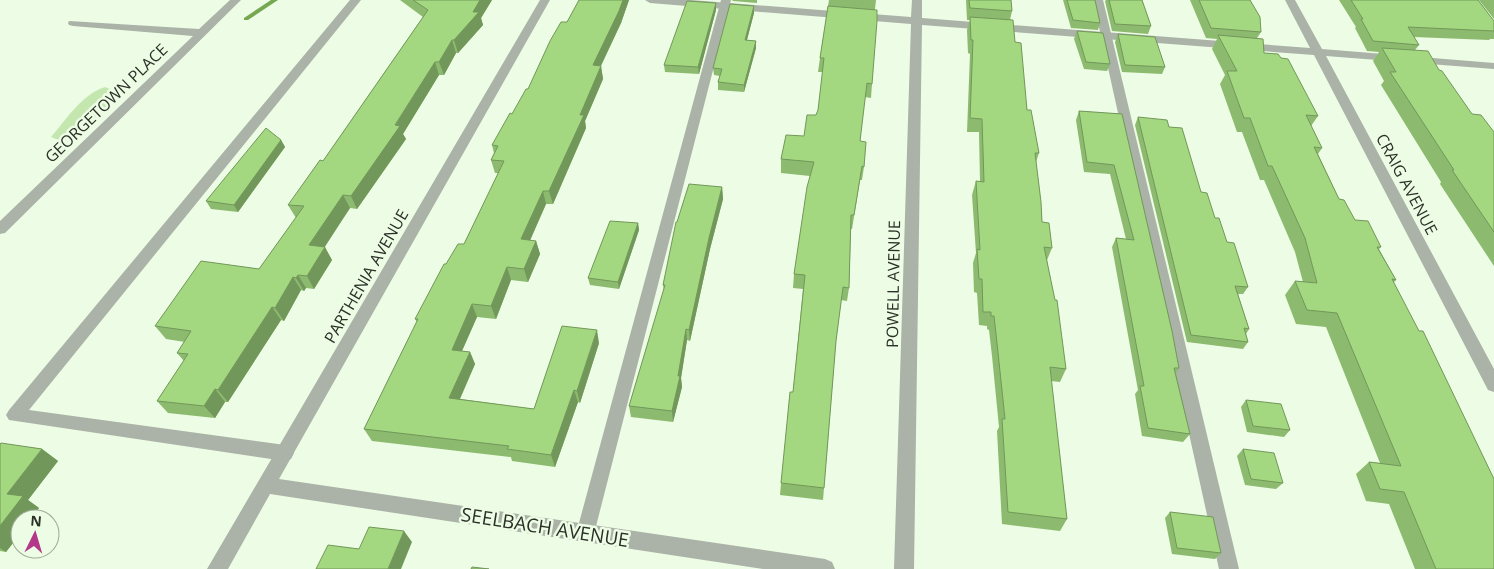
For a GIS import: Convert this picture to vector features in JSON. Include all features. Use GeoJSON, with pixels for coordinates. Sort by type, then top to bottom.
{"type":"FeatureCollection","features":[{"type":"Feature","properties":{"kind":"street","name":"GEORGETOWN PLACE"},"geometry":{"type":"LineString","coordinates":[[0,229],[236,0]]}},
{"type":"Feature","properties":{"kind":"street"},"geometry":{"type":"LineString","coordinates":[[285,453],[15,415],[356,0]]}},
{"type":"Feature","properties":{"kind":"street","name":"PARTHENIA AVENUE"},"geometry":{"type":"LineString","coordinates":[[217,569],[545,0]]}},
{"type":"Feature","properties":{"kind":"street"},"geometry":{"type":"LineString","coordinates":[[650,0],[725,3],[917,21],[1494,66]]}},
{"type":"Feature","properties":{"kind":"street","name":"POWELL AVENUE"},"geometry":{"type":"LineString","coordinates":[[904,569],[917,0]]}},
{"type":"Feature","properties":{"kind":"street"},"geometry":{"type":"LineString","coordinates":[[1098,0],[1229,569]]}},
{"type":"Feature","properties":{"kind":"street","name":"CRAIG AVENUE"},"geometry":{"type":"LineString","coordinates":[[1290,0],[1494,385]]}},
{"type":"Feature","properties":{"kind":"street"},"geometry":{"type":"LineString","coordinates":[[585,534],[725,3]]}},
{"type":"Feature","properties":{"kind":"street"},"geometry":{"type":"LineString","coordinates":[[73,23],[202,33]]}},
{"type":"Feature","properties":{"kind":"street","name":"SEELBACH AVENUE"},"geometry":{"type":"LineString","coordinates":[[266,485],[825,569]]}},
{"type":"Feature","properties":{"kind":"green space"},"geometry":{"type":"Polygon","coordinates":[[[105,87],[113,90],[114,98],[91,124],[76,135],[68,138],[61,140],[51,137],[82,101],[97,90],[105,87]]]}},
{"type":"Feature","properties":{"kind":"building"},"geometry":{"type":"Polygon","coordinates":[[[413,0],[480,0],[473,12],[479,12],[452,40],[439,62],[435,62],[395,125],[400,126],[351,196],[343,195],[309,245],[325,247],[307,276],[298,275],[296,278],[293,277],[275,308],[272,307],[218,390],[215,389],[204,406],[157,401],[188,354],[177,353],[191,331],[155,326],[201,261],[259,269],[304,206],[288,205],[320,160],[323,161],[428,10],[413,0]]]}},
{"type":"Feature","properties":{"kind":"building"},"geometry":{"type":"Polygon","coordinates":[[[579,0],[623,0],[593,65],[601,66],[580,115],[584,115],[549,191],[543,191],[521,239],[536,241],[524,269],[507,267],[491,306],[472,304],[452,350],[470,352],[449,398],[534,409],[562,326],[597,330],[577,391],[574,390],[551,455],[507,449],[509,446],[364,429],[418,319],[415,319],[444,264],[446,264],[458,244],[464,244],[504,161],[491,160],[498,146],[492,145],[510,113],[512,114],[526,89],[528,89],[561,22],[567,22],[579,0]]]}},
{"type":"Feature","properties":{"kind":"building"},"geometry":{"type":"Polygon","coordinates":[[[969,0],[1011,0],[1012,11],[970,8],[969,0]]]}},
{"type":"Feature","properties":{"kind":"building"},"geometry":{"type":"Polygon","coordinates":[[[1067,0],[1095,0],[1100,23],[1073,20],[1067,0]]]}},
{"type":"Feature","properties":{"kind":"building"},"geometry":{"type":"Polygon","coordinates":[[[1109,0],[1142,0],[1151,26],[1115,24],[1109,0]]]}},
{"type":"Feature","properties":{"kind":"building"},"geometry":{"type":"Polygon","coordinates":[[[1199,0],[1250,0],[1260,17],[1261,32],[1211,28],[1199,0]]]}},
{"type":"Feature","properties":{"kind":"building"},"geometry":{"type":"Polygon","coordinates":[[[1351,0],[1478,0],[1494,21],[1494,31],[1408,27],[1419,45],[1373,41],[1361,19],[1363,19],[1351,0]]]}},
{"type":"Feature","properties":{"kind":"building"},"geometry":{"type":"Polygon","coordinates":[[[687,1],[716,3],[698,67],[664,65],[687,1]]]}},
{"type":"Feature","properties":{"kind":"building"},"geometry":{"type":"Polygon","coordinates":[[[730,4],[754,6],[745,40],[756,41],[744,85],[718,82],[722,69],[713,68],[730,4]]]}},
{"type":"Feature","properties":{"kind":"building"},"geometry":{"type":"Polygon","coordinates":[[[828,6],[877,10],[877,21],[872,84],[867,83],[860,141],[866,142],[864,167],[862,166],[854,215],[851,215],[849,288],[843,287],[836,341],[824,488],[781,483],[805,275],[794,274],[807,187],[814,162],[781,159],[786,135],[804,136],[807,115],[816,115],[818,110],[824,58],[820,58],[828,6]]]}},
{"type":"Feature","properties":{"kind":"building"},"geometry":{"type":"Polygon","coordinates":[[[970,17],[1013,20],[1015,42],[1021,43],[1027,110],[1031,110],[1039,153],[1035,153],[1042,222],[1049,223],[1052,248],[1044,247],[1055,300],[1057,300],[1066,369],[1050,367],[1067,519],[1008,512],[1002,419],[1005,419],[994,316],[991,316],[991,312],[983,312],[982,279],[979,279],[977,249],[980,250],[976,181],[984,182],[982,119],[970,118],[973,40],[971,40],[970,17]]]}},
{"type":"Feature","properties":{"kind":"building"},"geometry":{"type":"Polygon","coordinates":[[[1077,31],[1103,33],[1110,64],[1086,62],[1077,31]]]}},
{"type":"Feature","properties":{"kind":"building"},"geometry":{"type":"Polygon","coordinates":[[[1118,34],[1155,37],[1165,67],[1125,65],[1118,34]]]}},
{"type":"Feature","properties":{"kind":"building"},"geometry":{"type":"Polygon","coordinates":[[[1218,35],[1263,39],[1264,53],[1278,54],[1281,58],[1288,59],[1318,116],[1306,115],[1322,148],[1314,147],[1339,199],[1344,200],[1355,220],[1368,221],[1381,247],[1377,247],[1396,280],[1392,279],[1419,331],[1423,331],[1494,479],[1494,569],[1436,569],[1404,492],[1380,489],[1369,462],[1401,466],[1337,313],[1307,310],[1295,281],[1317,283],[1305,238],[1272,166],[1268,166],[1250,118],[1244,118],[1227,71],[1237,71],[1218,35]]]}},
{"type":"Feature","properties":{"kind":"building"},"geometry":{"type":"Polygon","coordinates":[[[1382,48],[1428,51],[1439,70],[1442,71],[1472,114],[1481,115],[1494,132],[1494,232],[1390,72],[1396,72],[1382,48]]]}},
{"type":"Feature","properties":{"kind":"building"},"geometry":{"type":"Polygon","coordinates":[[[1079,111],[1122,114],[1172,331],[1179,368],[1174,368],[1190,434],[1148,428],[1140,386],[1144,386],[1116,238],[1134,240],[1114,165],[1087,162],[1079,111]]]}},
{"type":"Feature","properties":{"kind":"building"},"geometry":{"type":"Polygon","coordinates":[[[1138,117],[1167,120],[1169,127],[1182,128],[1201,192],[1207,193],[1215,218],[1219,218],[1227,242],[1234,243],[1248,287],[1235,286],[1249,329],[1244,328],[1248,342],[1191,335],[1138,117]]]}},
{"type":"Feature","properties":{"kind":"building"},"geometry":{"type":"Polygon","coordinates":[[[266,128],[281,140],[234,205],[206,201],[266,128]]]}},
{"type":"Feature","properties":{"kind":"building"},"geometry":{"type":"Polygon","coordinates":[[[689,184],[722,187],[689,330],[686,329],[678,376],[680,376],[672,411],[629,406],[665,285],[663,285],[676,222],[689,184]]]}},
{"type":"Feature","properties":{"kind":"building"},"geometry":{"type":"Polygon","coordinates":[[[610,221],[638,223],[618,282],[588,278],[610,221]]]}},
{"type":"Feature","properties":{"kind":"building"},"geometry":{"type":"Polygon","coordinates":[[[1246,400],[1281,404],[1290,430],[1253,426],[1246,400]]]}},
{"type":"Feature","properties":{"kind":"building"},"geometry":{"type":"Polygon","coordinates":[[[0,444],[42,449],[7,494],[23,496],[13,509],[10,509],[10,513],[0,526],[0,444]]]}},
{"type":"Feature","properties":{"kind":"building"},"geometry":{"type":"Polygon","coordinates":[[[1243,449],[1274,453],[1283,483],[1251,479],[1243,449]]]}},
{"type":"Feature","properties":{"kind":"building"},"geometry":{"type":"Polygon","coordinates":[[[1170,512],[1213,517],[1221,553],[1177,548],[1170,512]]]}},
{"type":"Feature","properties":{"kind":"building"},"geometry":{"type":"Polygon","coordinates":[[[369,527],[404,531],[388,569],[316,569],[328,545],[359,549],[369,527]]]}},
{"type":"Feature","properties":{"kind":"building"},"geometry":{"type":"Polygon","coordinates":[[[472,567],[489,569],[471,569],[472,567]]]}},
{"type":"Feature","properties":{"kind":"waterway"},"geometry":{"type":"LineString","coordinates":[[246,19],[275,0]]}}]}
